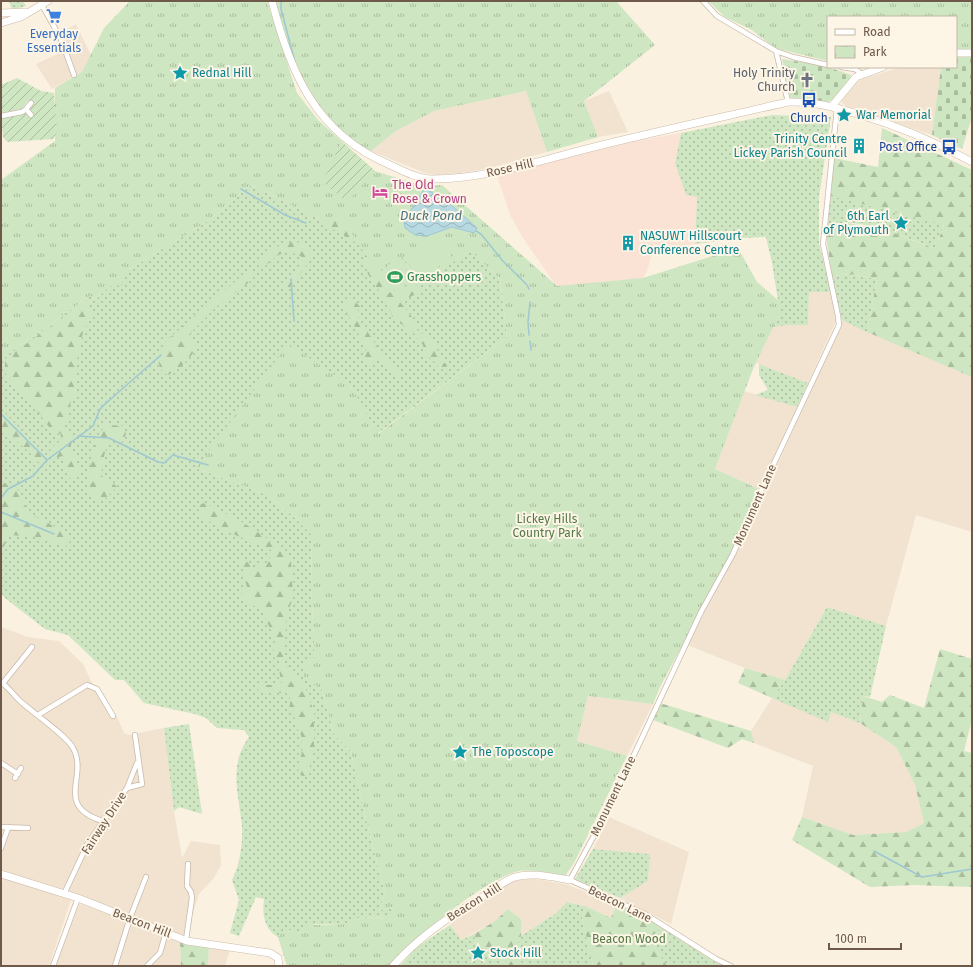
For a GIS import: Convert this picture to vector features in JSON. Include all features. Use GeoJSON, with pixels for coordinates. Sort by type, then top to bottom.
{"type":"FeatureCollection","features":[{"type":"Feature","properties":{"kind":"main road","name":"Rose Hill"},"geometry":{"type":"LineString","coordinates":[[272,1],[280,31],[300,82],[318,111],[330,125],[365,152],[381,161],[407,173],[430,179],[480,175],[788,102],[834,107],[904,128],[934,141],[972,162]]}},
{"type":"Feature","properties":{"kind":"main road"},"geometry":{"type":"LineString","coordinates":[[1,24],[16,20],[45,3]]}},
{"type":"Feature","properties":{"kind":"main road"},"geometry":{"type":"LineString","coordinates":[[1,13],[29,11]]}},
{"type":"Feature","properties":{"kind":"main road"},"geometry":{"type":"LineString","coordinates":[[957,53],[972,53]]}},
{"type":"Feature","properties":{"kind":"main road"},"geometry":{"type":"LineString","coordinates":[[834,107],[856,77],[880,68]]}},
{"type":"Feature","properties":{"kind":"main road","name":"Beacon Hill"},"geometry":{"type":"LineString","coordinates":[[1,874],[78,898],[186,940],[270,954],[278,958],[279,966]]}},
{"type":"Feature","properties":{"kind":"main road","name":"Beacon Hill"},"geometry":{"type":"LineString","coordinates":[[393,966],[409,948],[436,926],[461,909],[515,877],[533,875],[570,880]]}},
{"type":"Feature","properties":{"kind":"street"},"geometry":{"type":"LineString","coordinates":[[703,1],[717,16],[776,51],[793,57],[827,65]]}},
{"type":"Feature","properties":{"kind":"street"},"geometry":{"type":"LineString","coordinates":[[45,3],[74,75]]}},
{"type":"Feature","properties":{"kind":"street"},"geometry":{"type":"LineString","coordinates":[[776,51],[788,102]]}},
{"type":"Feature","properties":{"kind":"street"},"geometry":{"type":"LineString","coordinates":[[848,68],[855,69],[862,74]]}},
{"type":"Feature","properties":{"kind":"street"},"geometry":{"type":"LineString","coordinates":[[1,116],[22,112],[31,103]]}},
{"type":"Feature","properties":{"kind":"street","name":"Monument Lane"},"geometry":{"type":"LineString","coordinates":[[570,880],[610,806],[701,612],[733,554],[838,325],[838,316],[823,244],[834,107]]}},
{"type":"Feature","properties":{"kind":"street"},"geometry":{"type":"LineString","coordinates":[[26,109],[31,115]]}},
{"type":"Feature","properties":{"kind":"street"},"geometry":{"type":"LineString","coordinates":[[32,647],[2,682],[73,746],[77,760],[75,784],[80,808],[87,814],[103,820]]}},
{"type":"Feature","properties":{"kind":"street"},"geometry":{"type":"LineString","coordinates":[[38,715],[87,685],[97,689],[113,716]]}},
{"type":"Feature","properties":{"kind":"street","name":"Fairway Drive"},"geometry":{"type":"LineString","coordinates":[[64,894],[88,843],[103,820],[127,788],[142,784],[137,763],[135,735]]}},
{"type":"Feature","properties":{"kind":"street"},"geometry":{"type":"LineString","coordinates":[[1,763],[16,776],[21,768]]}},
{"type":"Feature","properties":{"kind":"street"},"geometry":{"type":"LineString","coordinates":[[127,788],[137,763]]}},
{"type":"Feature","properties":{"kind":"street"},"geometry":{"type":"LineString","coordinates":[[1,827],[28,828]]}},
{"type":"Feature","properties":{"kind":"street"},"geometry":{"type":"LineString","coordinates":[[1,848],[8,828]]}},
{"type":"Feature","properties":{"kind":"street"},"geometry":{"type":"LineString","coordinates":[[186,940],[192,898],[191,892],[187,886],[188,864]]}},
{"type":"Feature","properties":{"kind":"street"},"geometry":{"type":"LineString","coordinates":[[115,966],[130,918],[146,877]]}},
{"type":"Feature","properties":{"kind":"street","name":"Beacon Lane"},"geometry":{"type":"LineString","coordinates":[[570,880],[645,914],[716,959],[731,966]]}},
{"type":"Feature","properties":{"kind":"street"},"geometry":{"type":"LineString","coordinates":[[53,966],[78,898]]}},
{"type":"Feature","properties":{"kind":"street"},"geometry":{"type":"LineString","coordinates":[[147,966],[160,953],[166,932]]}},
{"type":"Feature","properties":{"kind":"shaded area"},"geometry":{"type":"Polygon","coordinates":[[[76,24],[91,55],[82,72],[52,89],[36,64],[62,52],[55,36],[76,24]]]}},
{"type":"Feature","properties":{"kind":"shaded area"},"geometry":{"type":"Polygon","coordinates":[[[899,68],[941,68],[932,135],[845,106],[842,99],[850,87],[862,79],[899,68]]]}},
{"type":"Feature","properties":{"kind":"shaded area"},"geometry":{"type":"Polygon","coordinates":[[[526,91],[547,152],[490,168],[435,175],[425,173],[371,151],[396,131],[434,111],[526,91]]]}},
{"type":"Feature","properties":{"kind":"shaded area"},"geometry":{"type":"Polygon","coordinates":[[[609,91],[628,132],[598,137],[584,101],[609,91]]]}},
{"type":"Feature","properties":{"kind":"shaded area","name":"NASUWT Hillscourt Conference Centre"},"geometry":{"type":"Polygon","coordinates":[[[681,133],[675,163],[697,196],[695,244],[658,249],[652,254],[647,271],[643,278],[557,287],[523,238],[510,215],[497,175],[632,142],[681,133]]]}},
{"type":"Feature","properties":{"kind":"shaded area"},"geometry":{"type":"Polygon","coordinates":[[[809,292],[831,292],[836,321],[808,383],[756,363],[773,327],[808,325],[809,292]]]}},
{"type":"Feature","properties":{"kind":"shaded area"},"geometry":{"type":"Polygon","coordinates":[[[842,320],[972,377],[972,532],[916,515],[886,626],[827,607],[785,680],[745,668],[687,645],[736,554],[829,352],[842,320]]]}},
{"type":"Feature","properties":{"kind":"shaded area"},"geometry":{"type":"Polygon","coordinates":[[[744,391],[797,407],[759,489],[715,469],[744,391]]]}},
{"type":"Feature","properties":{"kind":"shaded area"},"geometry":{"type":"Polygon","coordinates":[[[1,627],[28,637],[59,641],[83,664],[91,681],[117,717],[124,733],[129,735],[164,728],[174,811],[182,858],[191,841],[220,845],[221,865],[214,878],[199,894],[185,937],[62,889],[1,871],[1,627]]]}},
{"type":"Feature","properties":{"kind":"shaded area"},"geometry":{"type":"Polygon","coordinates":[[[588,696],[653,704],[627,756],[577,741],[588,696]]]}},
{"type":"Feature","properties":{"kind":"shaded area"},"geometry":{"type":"Polygon","coordinates":[[[772,698],[827,721],[831,712],[860,723],[896,747],[915,785],[924,823],[906,832],[853,835],[802,817],[813,766],[754,743],[751,731],[772,698]]]}},
{"type":"Feature","properties":{"kind":"shaded area"},"geometry":{"type":"Polygon","coordinates":[[[609,817],[689,852],[671,924],[620,898],[648,881],[650,854],[593,849],[609,817]]]}},
{"type":"Feature","properties":{"kind":"shaded area"},"geometry":{"type":"Polygon","coordinates":[[[1,878],[71,900],[49,966],[1,966],[1,878]]]}},
{"type":"Feature","properties":{"kind":"shaded area"},"geometry":{"type":"Polygon","coordinates":[[[535,879],[565,884],[617,904],[611,918],[587,907],[567,902],[555,914],[521,936],[521,919],[508,909],[495,921],[461,940],[450,925],[461,913],[498,888],[517,880],[535,879]]]}},
{"type":"Feature","properties":{"kind":"shaded area"},"geometry":{"type":"Polygon","coordinates":[[[81,904],[178,940],[180,942],[181,966],[56,966],[79,905],[81,904]]]}},
{"type":"Feature","properties":{"kind":"shaded area"},"geometry":{"type":"Polygon","coordinates":[[[209,946],[230,950],[225,966],[208,966],[209,946]]]}},
{"type":"Feature","properties":{"kind":"green space"},"geometry":{"type":"Polygon","coordinates":[[[9,1],[23,1],[26,6],[12,10],[9,1]]]}},
{"type":"Feature","properties":{"kind":"green space","name":"Lickey Hills Country Park"},"geometry":{"type":"Polygon","coordinates":[[[130,1],[267,1],[297,93],[318,120],[375,171],[423,186],[442,185],[557,286],[643,278],[738,248],[757,282],[779,301],[780,313],[753,369],[715,469],[759,489],[732,552],[660,687],[653,704],[588,696],[577,741],[627,756],[574,863],[565,876],[535,871],[519,871],[487,886],[450,911],[389,966],[287,966],[278,937],[286,929],[300,932],[307,925],[351,924],[357,918],[393,917],[393,908],[379,910],[385,894],[361,799],[351,751],[334,734],[322,690],[304,678],[303,667],[315,657],[311,587],[312,535],[292,515],[267,495],[196,468],[288,344],[350,385],[378,434],[507,337],[500,279],[471,251],[416,285],[404,257],[376,271],[340,215],[323,221],[251,185],[209,220],[125,272],[122,285],[110,286],[96,299],[90,296],[1,359],[1,180],[55,141],[55,88],[82,72],[104,28],[130,1]]]}},
{"type":"Feature","properties":{"kind":"green space"},"geometry":{"type":"Polygon","coordinates":[[[616,1],[655,45],[584,101],[598,137],[547,152],[526,91],[434,111],[396,131],[371,151],[357,144],[333,123],[312,97],[296,68],[288,48],[274,2],[616,1]]]}},
{"type":"Feature","properties":{"kind":"green space"},"geometry":{"type":"Polygon","coordinates":[[[708,1],[972,1],[972,51],[957,50],[957,16],[827,16],[827,61],[775,48],[752,30],[725,17],[708,1]]]}},
{"type":"Feature","properties":{"kind":"green space"},"geometry":{"type":"Polygon","coordinates":[[[957,56],[972,56],[972,117],[962,149],[932,135],[941,68],[957,68],[957,56]]]}},
{"type":"Feature","properties":{"kind":"green space"},"geometry":{"type":"Polygon","coordinates":[[[782,59],[825,66],[827,68],[851,75],[851,78],[834,99],[828,102],[791,100],[782,59]]]}},
{"type":"Feature","properties":{"kind":"green space"},"geometry":{"type":"Polygon","coordinates":[[[17,78],[41,91],[54,93],[57,132],[53,139],[7,142],[3,137],[1,117],[22,113],[28,114],[30,102],[28,101],[21,109],[1,113],[1,85],[17,78]]]}},
{"type":"Feature","properties":{"kind":"green space"},"geometry":{"type":"Polygon","coordinates":[[[772,115],[831,117],[819,197],[819,244],[831,292],[809,292],[808,325],[773,327],[780,313],[766,237],[743,238],[695,244],[697,197],[686,195],[675,163],[681,133],[772,115]]]}},
{"type":"Feature","properties":{"kind":"green space"},"geometry":{"type":"Polygon","coordinates":[[[882,128],[972,170],[972,377],[867,332],[877,279],[850,274],[832,276],[827,243],[827,224],[839,221],[891,232],[935,249],[944,225],[831,196],[834,158],[878,167],[882,128]]]}},
{"type":"Feature","properties":{"kind":"green space"},"geometry":{"type":"Polygon","coordinates":[[[341,142],[375,171],[347,202],[323,182],[341,142]]]}},
{"type":"Feature","properties":{"kind":"green space"},"geometry":{"type":"Polygon","coordinates":[[[251,185],[319,219],[404,257],[416,284],[471,251],[500,279],[507,337],[377,434],[350,385],[196,468],[267,495],[292,515],[312,535],[311,587],[315,657],[303,667],[322,690],[334,734],[351,751],[361,799],[385,894],[379,910],[393,908],[393,917],[357,918],[352,924],[315,924],[300,932],[278,937],[273,934],[265,921],[263,910],[264,899],[256,897],[239,936],[230,933],[239,900],[232,880],[239,861],[242,840],[242,826],[236,781],[239,759],[249,737],[244,730],[217,728],[206,718],[195,714],[144,703],[124,680],[115,680],[68,635],[45,629],[5,598],[1,593],[1,359],[90,296],[96,299],[125,272],[209,220],[251,185]]]}},
{"type":"Feature","properties":{"kind":"green space"},"geometry":{"type":"Polygon","coordinates":[[[831,196],[944,224],[935,249],[882,229],[867,225],[840,222],[828,224],[831,196]]]}},
{"type":"Feature","properties":{"kind":"green space"},"geometry":{"type":"Polygon","coordinates":[[[337,208],[360,238],[352,243],[338,230],[324,229],[319,218],[337,208]]]}},
{"type":"Feature","properties":{"kind":"green space"},"geometry":{"type":"Polygon","coordinates":[[[443,237],[453,260],[415,277],[405,254],[443,237]]]}},
{"type":"Feature","properties":{"kind":"green space"},"geometry":{"type":"Polygon","coordinates":[[[296,241],[311,250],[313,257],[288,290],[284,286],[299,266],[302,257],[290,252],[285,252],[277,256],[263,268],[258,265],[269,249],[296,241]]]}},
{"type":"Feature","properties":{"kind":"green space"},"geometry":{"type":"Polygon","coordinates":[[[367,250],[380,274],[385,288],[392,293],[413,283],[420,286],[420,292],[400,302],[415,321],[416,329],[437,345],[438,357],[447,365],[441,370],[432,359],[424,356],[423,345],[412,331],[407,331],[403,325],[395,321],[384,299],[368,274],[362,253],[367,250]]]}},
{"type":"Feature","properties":{"kind":"green space","name":"Grasshoppers"},"geometry":{"type":"Polygon","coordinates":[[[402,259],[412,282],[389,293],[378,272],[402,259]]]}},
{"type":"Feature","properties":{"kind":"green space"},"geometry":{"type":"Polygon","coordinates":[[[245,273],[253,273],[252,280],[215,308],[187,337],[196,347],[188,360],[177,370],[168,375],[164,372],[159,364],[159,355],[166,341],[245,273]]]}},
{"type":"Feature","properties":{"kind":"green space"},"geometry":{"type":"Polygon","coordinates":[[[850,274],[877,279],[867,332],[842,320],[832,276],[850,274]]]}},
{"type":"Feature","properties":{"kind":"green space"},"geometry":{"type":"Polygon","coordinates":[[[352,298],[360,307],[356,314],[378,348],[400,375],[398,378],[379,358],[371,365],[365,359],[366,347],[343,306],[352,298]]]}},
{"type":"Feature","properties":{"kind":"green space"},"geometry":{"type":"Polygon","coordinates":[[[89,299],[94,313],[83,332],[76,365],[77,391],[71,401],[65,427],[73,435],[70,450],[76,455],[74,463],[80,469],[76,476],[70,479],[64,465],[63,456],[54,458],[50,449],[62,439],[60,433],[54,434],[5,373],[5,359],[89,299]]]}},
{"type":"Feature","properties":{"kind":"green space"},"geometry":{"type":"Polygon","coordinates":[[[759,364],[808,383],[797,407],[755,395],[768,390],[759,375],[759,364]]]}},
{"type":"Feature","properties":{"kind":"green space"},"geometry":{"type":"Polygon","coordinates":[[[5,413],[38,448],[44,458],[38,462],[34,461],[31,454],[1,427],[1,415],[5,413]]]}},
{"type":"Feature","properties":{"kind":"green space"},"geometry":{"type":"Polygon","coordinates":[[[105,425],[124,426],[126,434],[122,442],[109,440],[104,456],[101,475],[117,487],[104,500],[98,500],[87,492],[94,448],[105,425]]]}},
{"type":"Feature","properties":{"kind":"green space"},"geometry":{"type":"Polygon","coordinates":[[[1,481],[20,491],[23,503],[29,511],[60,530],[70,542],[65,547],[37,537],[10,535],[1,552],[1,481]]]}},
{"type":"Feature","properties":{"kind":"green space"},"geometry":{"type":"Polygon","coordinates":[[[205,503],[240,521],[261,534],[291,561],[293,599],[289,608],[286,625],[283,660],[276,661],[273,654],[275,639],[261,609],[252,605],[241,597],[242,591],[247,587],[244,577],[245,568],[238,561],[241,559],[249,563],[251,569],[255,568],[259,562],[267,564],[273,551],[219,528],[201,516],[197,505],[205,503]]]}},
{"type":"Feature","properties":{"kind":"green space"},"geometry":{"type":"Polygon","coordinates":[[[827,607],[886,626],[870,697],[863,696],[860,723],[831,712],[828,722],[772,698],[785,680],[827,607]]]}},
{"type":"Feature","properties":{"kind":"green space"},"geometry":{"type":"Polygon","coordinates":[[[940,649],[972,659],[972,719],[964,751],[972,753],[972,887],[914,885],[870,887],[792,840],[802,817],[853,835],[906,832],[924,823],[915,785],[896,747],[860,723],[863,696],[882,702],[890,695],[924,708],[940,649]]]}},
{"type":"Feature","properties":{"kind":"green space"},"geometry":{"type":"Polygon","coordinates":[[[285,663],[303,681],[314,712],[314,751],[309,775],[302,776],[298,772],[302,751],[301,735],[295,724],[294,711],[290,708],[290,696],[287,693],[259,693],[257,687],[263,685],[282,684],[278,665],[285,663]]]}},
{"type":"Feature","properties":{"kind":"green space"},"geometry":{"type":"Polygon","coordinates":[[[745,668],[785,680],[772,698],[738,683],[745,668]]]}},
{"type":"Feature","properties":{"kind":"green space"},"geometry":{"type":"Polygon","coordinates":[[[660,703],[751,731],[754,743],[742,739],[728,748],[653,720],[660,703]]]}},
{"type":"Feature","properties":{"kind":"green space"},"geometry":{"type":"Polygon","coordinates":[[[189,724],[202,814],[179,807],[174,811],[164,728],[189,724]]]}},
{"type":"Feature","properties":{"kind":"green space"},"geometry":{"type":"Polygon","coordinates":[[[593,849],[650,854],[648,881],[620,898],[575,879],[593,849]]]}},
{"type":"Feature","properties":{"kind":"green space"},"geometry":{"type":"Polygon","coordinates":[[[567,902],[587,907],[582,917],[593,966],[526,966],[521,962],[518,942],[521,936],[555,914],[567,902]]]}},
{"type":"Feature","properties":{"kind":"green space","name":"Beacon Wood"},"geometry":{"type":"Polygon","coordinates":[[[617,904],[646,917],[659,926],[655,948],[667,966],[593,966],[582,917],[587,907],[611,918],[617,904]]]}},
{"type":"Feature","properties":{"kind":"green space"},"geometry":{"type":"Polygon","coordinates":[[[508,909],[521,919],[521,936],[518,942],[521,962],[526,966],[507,966],[494,953],[476,944],[474,934],[495,921],[508,909]]]}},
{"type":"Feature","properties":{"kind":"green space"},"geometry":{"type":"Polygon","coordinates":[[[450,925],[461,940],[474,934],[476,944],[494,953],[507,966],[400,966],[417,947],[450,925]]]}},
{"type":"Feature","properties":{"kind":"green space"},"geometry":{"type":"Polygon","coordinates":[[[659,926],[715,962],[724,966],[667,966],[655,948],[659,926]]]}},
{"type":"Feature","properties":{"kind":"green space"},"geometry":{"type":"Polygon","coordinates":[[[180,942],[209,946],[208,966],[181,966],[180,942]]]}},
{"type":"Feature","properties":{"kind":"water","name":"Duck Pond"},"geometry":{"type":"Polygon","coordinates":[[[425,188],[450,204],[477,228],[474,233],[452,227],[427,236],[415,235],[405,228],[404,221],[425,188]]]}},
{"type":"Feature","properties":{"kind":"waterway"},"geometry":{"type":"LineString","coordinates":[[281,1],[281,9],[295,62]]}},
{"type":"Feature","properties":{"kind":"waterway"},"geometry":{"type":"LineString","coordinates":[[241,189],[285,215],[306,223]]}},
{"type":"Feature","properties":{"kind":"waterway"},"geometry":{"type":"LineString","coordinates":[[476,231],[481,234],[502,260],[527,285],[529,289]]}},
{"type":"Feature","properties":{"kind":"waterway"},"geometry":{"type":"LineString","coordinates":[[291,279],[294,321]]}},
{"type":"Feature","properties":{"kind":"waterway"},"geometry":{"type":"LineString","coordinates":[[529,335],[528,322],[530,302]]}},
{"type":"Feature","properties":{"kind":"waterway"},"geometry":{"type":"LineString","coordinates":[[530,341],[531,350]]}},
{"type":"Feature","properties":{"kind":"waterway"},"geometry":{"type":"LineString","coordinates":[[1,498],[8,489],[33,476],[47,460],[93,426],[100,409],[161,355]]}},
{"type":"Feature","properties":{"kind":"waterway"},"geometry":{"type":"LineString","coordinates":[[1,414],[47,460]]}},
{"type":"Feature","properties":{"kind":"waterway"},"geometry":{"type":"LineString","coordinates":[[78,436],[109,438],[158,462],[164,463],[173,455],[208,465]]}},
{"type":"Feature","properties":{"kind":"waterway"},"geometry":{"type":"LineString","coordinates":[[1,512],[54,534]]}},
{"type":"Feature","properties":{"kind":"waterway"},"geometry":{"type":"LineString","coordinates":[[874,851],[922,877],[972,869]]}},
{"type":"Feature","properties":{"kind":"place","name":"Everyday Essentials"},"geometry":{"type":"Point","coordinates":[54,16]}},
{"type":"Feature","properties":{"kind":"place","name":"Rednal Hill"},"geometry":{"type":"Point","coordinates":[180,73]}},
{"type":"Feature","properties":{"kind":"place","name":"Holy Trinity Church"},"geometry":{"type":"Point","coordinates":[807,80]}},
{"type":"Feature","properties":{"kind":"place","name":"Church"},"geometry":{"type":"Point","coordinates":[809,100]}},
{"type":"Feature","properties":{"kind":"place","name":"War Memorial"},"geometry":{"type":"Point","coordinates":[844,115]}},
{"type":"Feature","properties":{"kind":"place","name":"Trinity Centre Lickey Parish Council"},"geometry":{"type":"Point","coordinates":[859,146]}},
{"type":"Feature","properties":{"kind":"place","name":"Post Office"},"geometry":{"type":"Point","coordinates":[949,147]}},
{"type":"Feature","properties":{"kind":"place","name":"The Old Rose & Crown"},"geometry":{"type":"Point","coordinates":[380,192]}},
{"type":"Feature","properties":{"kind":"place","name":"6th Earl of Plymouth"},"geometry":{"type":"Point","coordinates":[901,223]}},
{"type":"Feature","properties":{"kind":"place","name":"NASUWT Hillscourt Conference Centre"},"geometry":{"type":"Point","coordinates":[628,243]}},
{"type":"Feature","properties":{"kind":"place","name":"Grasshoppers"},"geometry":{"type":"Point","coordinates":[395,277]}},
{"type":"Feature","properties":{"kind":"place","name":"The Toposcope"},"geometry":{"type":"Point","coordinates":[460,752]}},
{"type":"Feature","properties":{"kind":"place","name":"Stock Hill"},"geometry":{"type":"Point","coordinates":[478,953]}}]}
